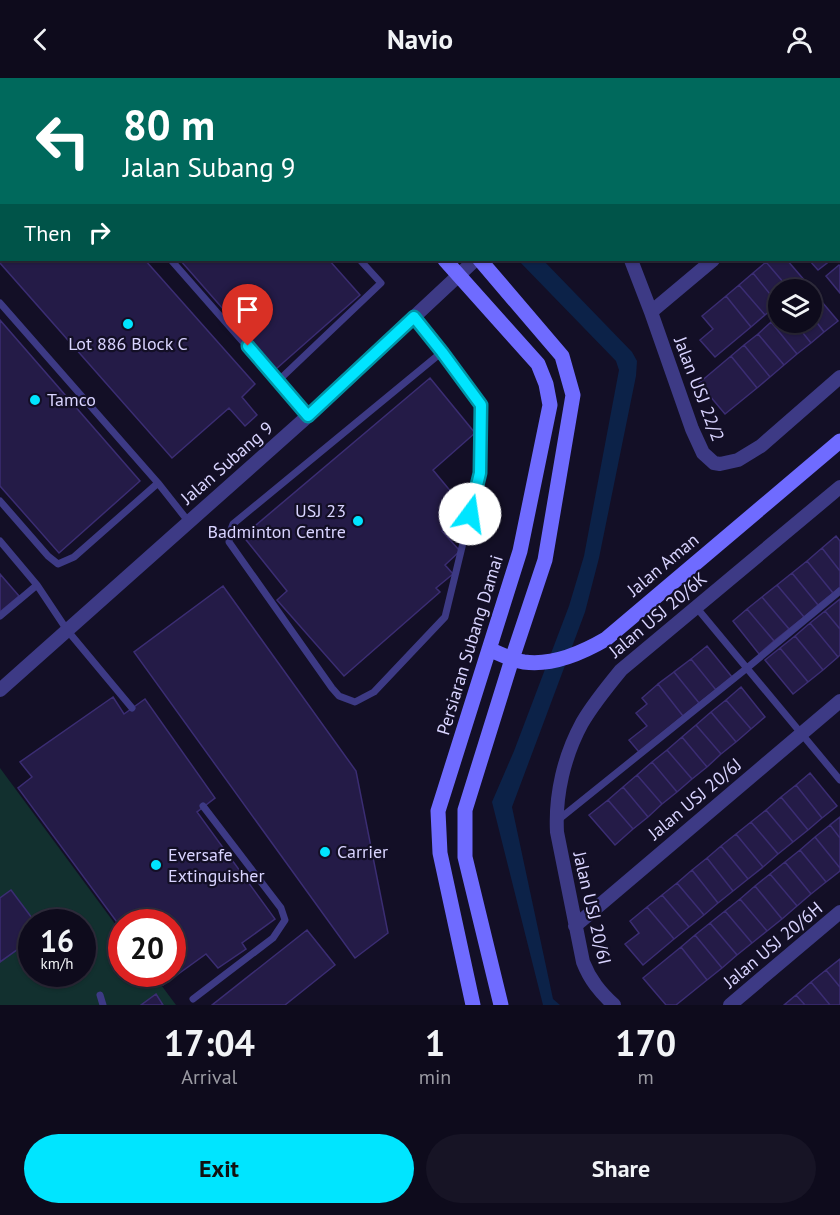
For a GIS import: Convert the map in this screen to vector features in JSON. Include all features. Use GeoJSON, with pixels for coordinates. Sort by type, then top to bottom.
{"type":"FeatureCollection","features":[{"type":"Feature","properties":{"kind":"street","name":"Persiaran Subang Damai"},"geometry":{"type":"LineString","coordinates":[[446,261],[538,364],[546,384],[550,405],[520,551],[438,811],[440,853],[473,1005]]}},
{"type":"Feature","properties":{"kind":"street","name":"Jalan Subang 9"},"geometry":{"type":"LineString","coordinates":[[0,690],[308,416],[474,261]]}},
{"type":"Feature","properties":{"kind":"street"},"geometry":{"type":"LineString","coordinates":[[481,261],[562,356],[573,395],[545,560],[517,660],[465,810],[465,857],[501,1005]]}},
{"type":"Feature","properties":{"kind":"street"},"geometry":{"type":"LineString","coordinates":[[631,261],[651,312],[712,261]]}},
{"type":"Feature","properties":{"kind":"street","name":"Jalan USJ 22/2"},"geometry":{"type":"LineString","coordinates":[[651,312],[692,429],[703,453],[714,463],[738,460],[761,446],[840,377]]}},
{"type":"Feature","properties":{"kind":"street","name":"Jalan Aman"},"geometry":{"type":"LineString","coordinates":[[489,649],[517,660],[537,663],[573,655],[591,648],[606,639],[840,441]]}},
{"type":"Feature","properties":{"kind":"street","name":"Jalan USJ 20/6K"},"geometry":{"type":"LineString","coordinates":[[556,816],[559,789],[569,753],[582,724],[599,696],[621,670],[840,487]]}},
{"type":"Feature","properties":{"kind":"street","name":"Jalan USJ 20/6J"},"geometry":{"type":"LineString","coordinates":[[575,926],[840,701]]}},
{"type":"Feature","properties":{"kind":"street","name":"Jalan USJ 20/6I"},"geometry":{"type":"LineString","coordinates":[[556,816],[557,832],[583,962],[589,977],[614,1005]]}},
{"type":"Feature","properties":{"kind":"street","name":"Jalan USJ 20/6H"},"geometry":{"type":"LineString","coordinates":[[730,1005],[840,912]]}},
{"type":"Feature","properties":{"kind":"lane"},"geometry":{"type":"LineString","coordinates":[[172,261],[308,416]]}},
{"type":"Feature","properties":{"kind":"lane"},"geometry":{"type":"LineString","coordinates":[[278,381],[381,283],[361,261]]}},
{"type":"Feature","properties":{"kind":"lane"},"geometry":{"type":"LineString","coordinates":[[0,303],[158,483],[188,521]]}},
{"type":"Feature","properties":{"kind":"lane"},"geometry":{"type":"LineString","coordinates":[[414,317],[442,352],[481,405],[480,473],[445,617],[375,692],[355,702],[339,696],[332,688],[229,542],[230,532],[233,524],[442,352]]}},
{"type":"Feature","properties":{"kind":"lane"},"geometry":{"type":"LineString","coordinates":[[0,501],[48,556],[58,564],[74,557],[158,483]]}},
{"type":"Feature","properties":{"kind":"lane"},"geometry":{"type":"LineString","coordinates":[[0,541],[37,585],[67,630],[132,708]]}},
{"type":"Feature","properties":{"kind":"lane"},"geometry":{"type":"LineString","coordinates":[[0,616],[37,585]]}},
{"type":"Feature","properties":{"kind":"lane"},"geometry":{"type":"LineString","coordinates":[[556,816],[747,668],[840,591]]}},
{"type":"Feature","properties":{"kind":"lane"},"geometry":{"type":"LineString","coordinates":[[696,607],[840,780]]}},
{"type":"Feature","properties":{"kind":"lane"},"geometry":{"type":"LineString","coordinates":[[192,999],[273,938],[285,920],[281,908],[203,806]]}},
{"type":"Feature","properties":{"kind":"lane"},"geometry":{"type":"LineString","coordinates":[[100,995],[103,1005]]}},
{"type":"Feature","properties":{"kind":"green space"},"geometry":{"type":"Polygon","coordinates":[[[0,768],[108,914],[108,987],[163,987],[176,1005],[0,1005],[0,768]]]}},
{"type":"Feature","properties":{"kind":"water"},"geometry":{"type":"Polygon","coordinates":[[[519,261],[544,261],[632,352],[637,361],[636,376],[599,558],[585,612],[512,807],[553,999],[560,1005],[543,1005],[492,802],[514,751],[569,606],[584,556],[619,370],[616,361],[519,261]]]}},
{"type":"Feature","properties":{"kind":"building","name":"Lot 886 Block C"},"geometry":{"type":"Polygon","coordinates":[[[0,261],[146,261],[255,384],[242,397],[257,415],[245,426],[229,408],[172,458],[0,261]]]}},
{"type":"Feature","properties":{"kind":"building"},"geometry":{"type":"Polygon","coordinates":[[[181,261],[330,261],[360,295],[276,369],[181,261]]]}},
{"type":"Feature","properties":{"kind":"building"},"geometry":{"type":"Polygon","coordinates":[[[788,261],[803,279],[781,279],[766,262],[788,261]]]}},
{"type":"Feature","properties":{"kind":"building"},"geometry":{"type":"Polygon","coordinates":[[[810,261],[830,261],[818,270],[810,261]]]}},
{"type":"Feature","properties":{"kind":"building"},"geometry":{"type":"Polygon","coordinates":[[[766,262],[781,279],[768,279],[768,292],[753,273],[766,262]]]}},
{"type":"Feature","properties":{"kind":"building"},"geometry":{"type":"Polygon","coordinates":[[[840,266],[840,293],[826,276],[840,266]]]}},
{"type":"Feature","properties":{"kind":"building"},"geometry":{"type":"Polygon","coordinates":[[[753,273],[768,292],[768,312],[765,315],[739,285],[753,273]]]}},
{"type":"Feature","properties":{"kind":"building"},"geometry":{"type":"Polygon","coordinates":[[[739,285],[765,315],[751,327],[726,296],[739,285]]]}},
{"type":"Feature","properties":{"kind":"building"},"geometry":{"type":"Polygon","coordinates":[[[726,296],[751,327],[715,357],[700,340],[713,329],[702,316],[726,296]]]}},
{"type":"Feature","properties":{"kind":"building"},"geometry":{"type":"Polygon","coordinates":[[[822,302],[838,321],[824,332],[822,329],[822,302]]]}},
{"type":"Feature","properties":{"kind":"building","name":"Tamco"},"geometry":{"type":"Polygon","coordinates":[[[0,320],[140,481],[59,553],[0,486],[0,320]]]}},
{"type":"Feature","properties":{"kind":"building"},"geometry":{"type":"Polygon","coordinates":[[[768,325],[768,333],[780,333],[797,354],[784,365],[758,334],[768,325]]]}},
{"type":"Feature","properties":{"kind":"building"},"geometry":{"type":"Polygon","coordinates":[[[822,329],[824,332],[811,343],[803,333],[822,333],[822,329]]]}},
{"type":"Feature","properties":{"kind":"building"},"geometry":{"type":"Polygon","coordinates":[[[780,333],[803,333],[811,343],[797,354],[780,333]]]}},
{"type":"Feature","properties":{"kind":"building"},"geometry":{"type":"Polygon","coordinates":[[[758,334],[784,365],[770,377],[744,345],[758,334]]]}},
{"type":"Feature","properties":{"kind":"building"},"geometry":{"type":"Polygon","coordinates":[[[744,345],[770,377],[757,388],[731,356],[744,345]]]}},
{"type":"Feature","properties":{"kind":"building"},"geometry":{"type":"Polygon","coordinates":[[[731,356],[757,388],[725,414],[699,383],[731,356]]]}},
{"type":"Feature","properties":{"kind":"building","name":"USJ 23 Badminton Centre"},"geometry":{"type":"Polygon","coordinates":[[[430,378],[475,433],[433,470],[467,511],[442,531],[460,551],[445,565],[453,574],[436,588],[440,592],[344,676],[277,600],[287,591],[243,536],[430,378]]]}},
{"type":"Feature","properties":{"kind":"building"},"geometry":{"type":"Polygon","coordinates":[[[836,536],[840,541],[840,571],[822,548],[836,536]]]}},
{"type":"Feature","properties":{"kind":"building"},"geometry":{"type":"Polygon","coordinates":[[[822,548],[840,571],[840,587],[833,593],[807,561],[822,548]]]}},
{"type":"Feature","properties":{"kind":"building"},"geometry":{"type":"Polygon","coordinates":[[[807,561],[833,593],[818,605],[792,573],[807,561]]]}},
{"type":"Feature","properties":{"kind":"building"},"geometry":{"type":"Polygon","coordinates":[[[792,573],[818,605],[804,617],[777,585],[792,573]]]}},
{"type":"Feature","properties":{"kind":"building"},"geometry":{"type":"Polygon","coordinates":[[[0,574],[19,596],[0,612],[0,574]]]}},
{"type":"Feature","properties":{"kind":"building"},"geometry":{"type":"Polygon","coordinates":[[[777,585],[804,617],[789,629],[762,597],[777,585]]]}},
{"type":"Feature","properties":{"kind":"building","name":"Carrier"},"geometry":{"type":"Polygon","coordinates":[[[223,586],[356,771],[388,933],[355,958],[134,652],[223,586]]]}},
{"type":"Feature","properties":{"kind":"building"},"geometry":{"type":"Polygon","coordinates":[[[762,597],[789,629],[774,641],[747,609],[762,597]]]}},
{"type":"Feature","properties":{"kind":"building"},"geometry":{"type":"Polygon","coordinates":[[[840,599],[840,629],[825,611],[840,599]]]}},
{"type":"Feature","properties":{"kind":"building"},"geometry":{"type":"Polygon","coordinates":[[[747,609],[774,641],[759,654],[733,621],[747,609]]]}},
{"type":"Feature","properties":{"kind":"building"},"geometry":{"type":"Polygon","coordinates":[[[825,611],[840,629],[840,655],[838,657],[810,623],[825,611]]]}},
{"type":"Feature","properties":{"kind":"building"},"geometry":{"type":"Polygon","coordinates":[[[810,623],[838,657],[823,670],[795,636],[810,623]]]}},
{"type":"Feature","properties":{"kind":"building"},"geometry":{"type":"Polygon","coordinates":[[[795,636],[823,670],[808,682],[780,648],[795,636]]]}},
{"type":"Feature","properties":{"kind":"building"},"geometry":{"type":"Polygon","coordinates":[[[707,646],[732,677],[716,690],[691,659],[707,646]]]}},
{"type":"Feature","properties":{"kind":"building"},"geometry":{"type":"Polygon","coordinates":[[[780,648],[808,682],[793,694],[765,660],[780,648]]]}},
{"type":"Feature","properties":{"kind":"building"},"geometry":{"type":"Polygon","coordinates":[[[691,659],[716,690],[699,703],[674,672],[691,659]]]}},
{"type":"Feature","properties":{"kind":"building"},"geometry":{"type":"Polygon","coordinates":[[[674,672],[699,703],[683,716],[658,684],[674,672]]]}},
{"type":"Feature","properties":{"kind":"building"},"geometry":{"type":"Polygon","coordinates":[[[658,684],[683,716],[639,752],[629,740],[647,726],[636,713],[647,704],[642,698],[658,684]]]}},
{"type":"Feature","properties":{"kind":"building"},"geometry":{"type":"Polygon","coordinates":[[[741,687],[765,717],[751,729],[726,700],[741,687]]]}},
{"type":"Feature","properties":{"kind":"building","name":"Eversafe Extinguisher"},"geometry":{"type":"Polygon","coordinates":[[[113,697],[124,714],[145,699],[215,798],[197,812],[275,919],[242,943],[246,949],[218,968],[206,954],[186,968],[186,909],[108,910],[18,788],[32,777],[20,762],[113,697]]]}},
{"type":"Feature","properties":{"kind":"building"},"geometry":{"type":"Polygon","coordinates":[[[726,700],[751,729],[736,742],[711,712],[726,700]]]}},
{"type":"Feature","properties":{"kind":"building"},"geometry":{"type":"Polygon","coordinates":[[[711,712],[736,742],[721,754],[696,725],[711,712]]]}},
{"type":"Feature","properties":{"kind":"building"},"geometry":{"type":"Polygon","coordinates":[[[696,725],[721,754],[707,767],[682,737],[696,725]]]}},
{"type":"Feature","properties":{"kind":"building"},"geometry":{"type":"Polygon","coordinates":[[[682,737],[707,767],[692,779],[667,750],[682,737]]]}},
{"type":"Feature","properties":{"kind":"building"},"geometry":{"type":"Polygon","coordinates":[[[667,750],[692,779],[677,792],[652,762],[667,750]]]}},
{"type":"Feature","properties":{"kind":"building"},"geometry":{"type":"Polygon","coordinates":[[[652,762],[677,792],[662,804],[637,775],[652,762]]]}},
{"type":"Feature","properties":{"kind":"building"},"geometry":{"type":"Polygon","coordinates":[[[810,773],[837,806],[822,818],[796,785],[810,773]]]}},
{"type":"Feature","properties":{"kind":"building"},"geometry":{"type":"Polygon","coordinates":[[[637,775],[662,804],[648,817],[623,787],[637,775]]]}},
{"type":"Feature","properties":{"kind":"building"},"geometry":{"type":"Polygon","coordinates":[[[796,785],[822,818],[808,830],[781,797],[796,785]]]}},
{"type":"Feature","properties":{"kind":"building"},"geometry":{"type":"Polygon","coordinates":[[[623,787],[648,817],[633,829],[608,800],[623,787]]]}},
{"type":"Feature","properties":{"kind":"building"},"geometry":{"type":"Polygon","coordinates":[[[781,797],[808,830],[793,842],[766,810],[781,797]]]}},
{"type":"Feature","properties":{"kind":"building"},"geometry":{"type":"Polygon","coordinates":[[[608,800],[633,829],[615,845],[589,815],[608,800]]]}},
{"type":"Feature","properties":{"kind":"building"},"geometry":{"type":"Polygon","coordinates":[[[766,810],[793,842],[778,854],[751,822],[766,810]]]}},
{"type":"Feature","properties":{"kind":"building"},"geometry":{"type":"Polygon","coordinates":[[[840,817],[840,838],[830,825],[840,817]]]}},
{"type":"Feature","properties":{"kind":"building"},"geometry":{"type":"Polygon","coordinates":[[[751,822],[778,854],[763,867],[736,834],[751,822]]]}},
{"type":"Feature","properties":{"kind":"building"},"geometry":{"type":"Polygon","coordinates":[[[830,825],[840,838],[840,868],[815,837],[830,825]]]}},
{"type":"Feature","properties":{"kind":"building"},"geometry":{"type":"Polygon","coordinates":[[[736,834],[763,867],[748,879],[721,846],[736,834]]]}},
{"type":"Feature","properties":{"kind":"building"},"geometry":{"type":"Polygon","coordinates":[[[815,837],[840,868],[840,871],[826,882],[800,850],[815,837]]]}},
{"type":"Feature","properties":{"kind":"building"},"geometry":{"type":"Polygon","coordinates":[[[721,846],[748,879],[733,891],[707,858],[721,846]]]}},
{"type":"Feature","properties":{"kind":"building"},"geometry":{"type":"Polygon","coordinates":[[[800,850],[826,882],[811,894],[785,862],[800,850]]]}},
{"type":"Feature","properties":{"kind":"building"},"geometry":{"type":"Polygon","coordinates":[[[707,858],[733,891],[718,903],[692,870],[707,858]]]}},
{"type":"Feature","properties":{"kind":"building"},"geometry":{"type":"Polygon","coordinates":[[[785,862],[811,894],[797,906],[770,874],[785,862]]]}},
{"type":"Feature","properties":{"kind":"building"},"geometry":{"type":"Polygon","coordinates":[[[692,870],[718,903],[704,915],[677,883],[692,870]]]}},
{"type":"Feature","properties":{"kind":"building"},"geometry":{"type":"Polygon","coordinates":[[[770,874],[797,906],[782,919],[755,886],[770,874]]]}},
{"type":"Feature","properties":{"kind":"building"},"geometry":{"type":"Polygon","coordinates":[[[677,883],[704,915],[689,927],[662,895],[677,883]]]}},
{"type":"Feature","properties":{"kind":"building"},"geometry":{"type":"Polygon","coordinates":[[[755,886],[782,919],[767,931],[740,899],[755,886]]]}},
{"type":"Feature","properties":{"kind":"building"},"geometry":{"type":"Polygon","coordinates":[[[11,890],[25,909],[18,909],[18,949],[0,962],[0,898],[11,890]]]}},
{"type":"Feature","properties":{"kind":"building"},"geometry":{"type":"Polygon","coordinates":[[[662,895],[689,927],[674,939],[647,907],[662,895]]]}},
{"type":"Feature","properties":{"kind":"building"},"geometry":{"type":"Polygon","coordinates":[[[740,899],[767,931],[752,943],[725,911],[740,899]]]}},
{"type":"Feature","properties":{"kind":"building"},"geometry":{"type":"Polygon","coordinates":[[[647,907],[674,939],[643,965],[625,944],[639,933],[630,921],[647,907]]]}},
{"type":"Feature","properties":{"kind":"building"},"geometry":{"type":"Polygon","coordinates":[[[725,911],[752,943],[737,955],[710,923],[725,911]]]}},
{"type":"Feature","properties":{"kind":"building"},"geometry":{"type":"Polygon","coordinates":[[[710,923],[737,955],[722,968],[695,935],[710,923]]]}},
{"type":"Feature","properties":{"kind":"building"},"geometry":{"type":"Polygon","coordinates":[[[307,930],[335,965],[285,1005],[212,1005],[307,930]]]}},
{"type":"Feature","properties":{"kind":"building"},"geometry":{"type":"Polygon","coordinates":[[[695,935],[722,968],[707,980],[681,947],[695,935]]]}},
{"type":"Feature","properties":{"kind":"building"},"geometry":{"type":"Polygon","coordinates":[[[681,947],[707,980],[676,1005],[666,1005],[643,978],[681,947]]]}},
{"type":"Feature","properties":{"kind":"building"},"geometry":{"type":"Polygon","coordinates":[[[840,959],[840,987],[826,970],[840,959]]]}},
{"type":"Feature","properties":{"kind":"building"},"geometry":{"type":"Polygon","coordinates":[[[826,970],[840,987],[840,1005],[830,1005],[811,982],[826,970]]]}},
{"type":"Feature","properties":{"kind":"building"},"geometry":{"type":"Polygon","coordinates":[[[811,982],[830,1005],[805,1005],[796,995],[811,982]]]}},
{"type":"Feature","properties":{"kind":"building"},"geometry":{"type":"Polygon","coordinates":[[[156,994],[163,1005],[141,1005],[156,994]]]}},
{"type":"Feature","properties":{"kind":"building"},"geometry":{"type":"Polygon","coordinates":[[[796,995],[805,1005],[784,1005],[796,995]]]}},
{"type":"Feature","properties":{"kind":"place","name":"Lot 886 Block C"},"geometry":{"type":"Point","coordinates":[128,324]}},
{"type":"Feature","properties":{"kind":"place","name":"Tamco"},"geometry":{"type":"Point","coordinates":[35,400]}},
{"type":"Feature","properties":{"kind":"place","name":"USJ 23 Badminton Centre"},"geometry":{"type":"Point","coordinates":[358,521]}},
{"type":"Feature","properties":{"kind":"place","name":"Carrier"},"geometry":{"type":"Point","coordinates":[325,852]}},
{"type":"Feature","properties":{"kind":"place","name":"Eversafe Extinguisher"},"geometry":{"type":"Point","coordinates":[156,865]}},
{"type":"Feature","properties":{"kind":"route"},"geometry":{"type":"LineString","coordinates":[[248,346],[308,416],[414,317],[481,405],[480,473],[470,514]]}}]}
